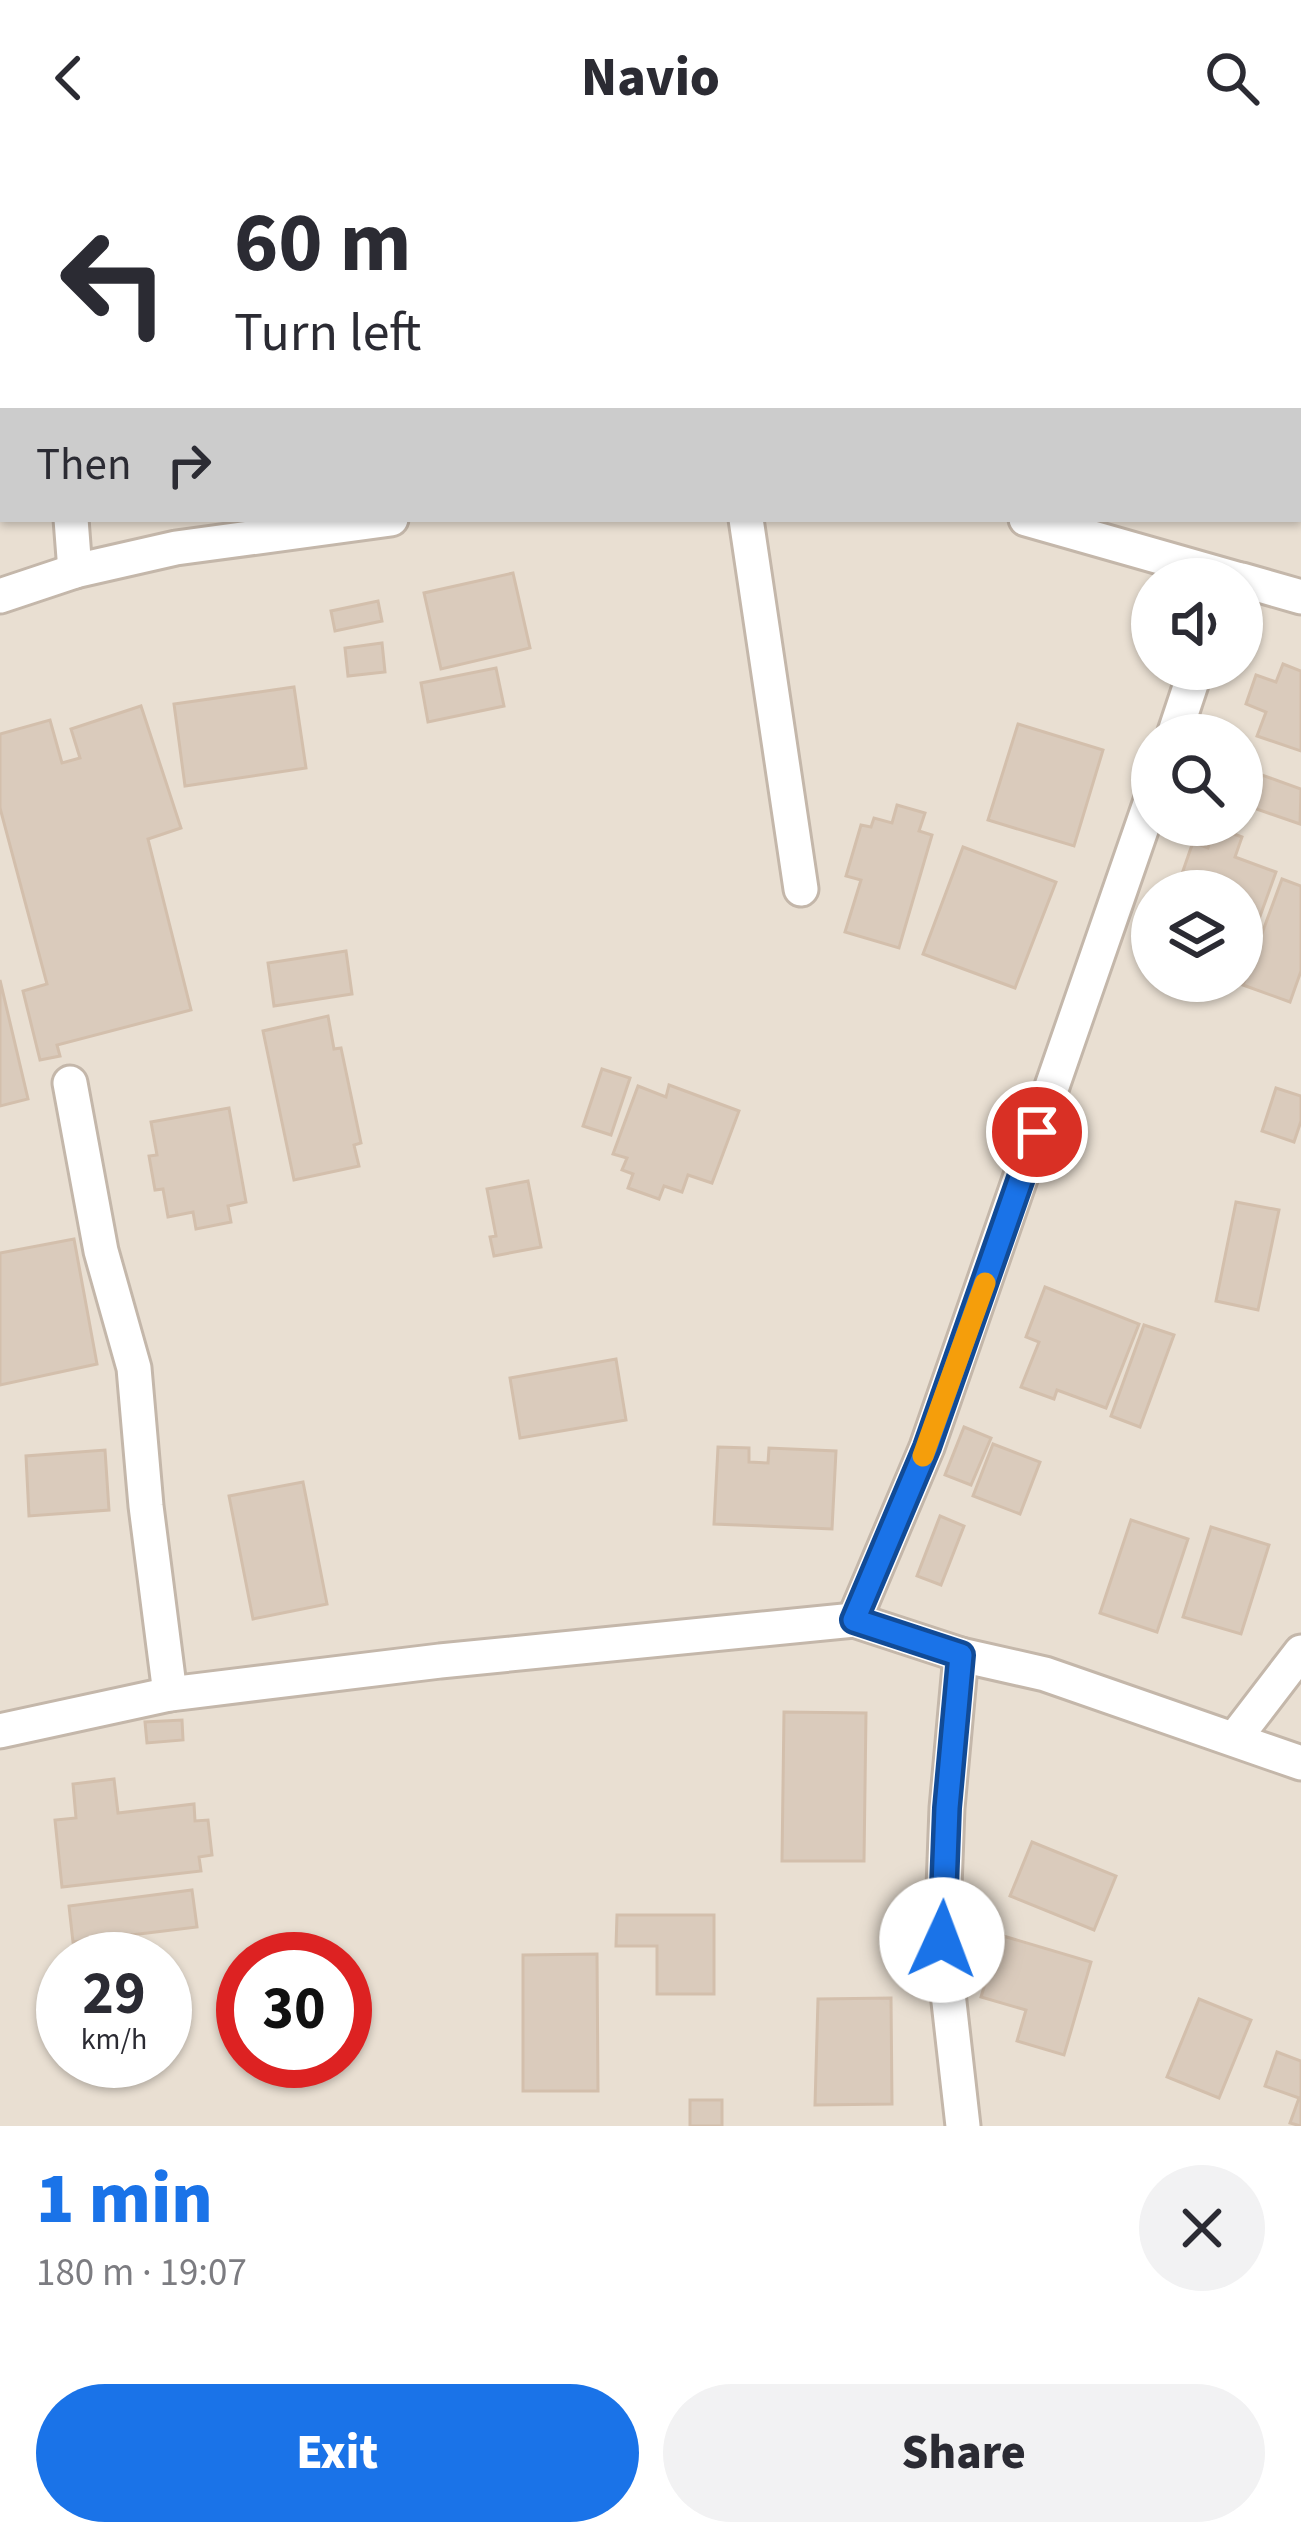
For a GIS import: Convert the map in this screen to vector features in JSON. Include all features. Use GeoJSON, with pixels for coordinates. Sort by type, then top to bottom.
{"type":"FeatureCollection","features":[{"type":"Feature","properties":{"kind":"street"},"geometry":{"type":"LineString","coordinates":[[70,522],[75,572]]}},
{"type":"Feature","properties":{"kind":"street"},"geometry":{"type":"LineString","coordinates":[[0,596],[176,548],[369,522]]}},
{"type":"Feature","properties":{"kind":"street"},"geometry":{"type":"LineString","coordinates":[[746,522],[801,889]]}},
{"type":"Feature","properties":{"kind":"street"},"geometry":{"type":"LineString","coordinates":[[1036,522],[1161,558]]}},
{"type":"Feature","properties":{"kind":"street"},"geometry":{"type":"LineString","coordinates":[[1263,587],[1301,597]]}},
{"type":"Feature","properties":{"kind":"street"},"geometry":{"type":"LineString","coordinates":[[854,1620],[927,1447],[1135,846]]}},
{"type":"Feature","properties":{"kind":"street"},"geometry":{"type":"LineString","coordinates":[[70,1083],[100,1251],[134,1368],[170,1694]]}},
{"type":"Feature","properties":{"kind":"street"},"geometry":{"type":"LineString","coordinates":[[0,1731],[170,1694],[440,1661],[854,1620],[961,1655],[1046,1674],[1301,1763]]}},
{"type":"Feature","properties":{"kind":"street"},"geometry":{"type":"LineString","coordinates":[[1235,1738],[1301,1652]]}},
{"type":"Feature","properties":{"kind":"street"},"geometry":{"type":"LineString","coordinates":[[961,1655],[947,1808],[942,1940],[963,2126]]}},
{"type":"Feature","properties":{"kind":"shaded area"},"geometry":{"type":"Polygon","coordinates":[[[0,522],[1301,522],[1301,2126],[0,2126],[0,522]]]}},
{"type":"Feature","properties":{"kind":"building"},"geometry":{"type":"Polygon","coordinates":[[[513,573],[530,648],[441,669],[424,593],[513,573]]]}},
{"type":"Feature","properties":{"kind":"building"},"geometry":{"type":"Polygon","coordinates":[[[378,601],[382,621],[335,631],[331,611],[378,601]]]}},
{"type":"Feature","properties":{"kind":"building"},"geometry":{"type":"Polygon","coordinates":[[[382,643],[385,672],[348,676],[345,648],[382,643]]]}},
{"type":"Feature","properties":{"kind":"building"},"geometry":{"type":"Polygon","coordinates":[[[1283,664],[1301,671],[1301,751],[1263,738],[1266,712],[1246,704],[1251,690],[1263,690],[1263,677],[1276,682],[1283,664]]]}},
{"type":"Feature","properties":{"kind":"building"},"geometry":{"type":"Polygon","coordinates":[[[496,668],[504,706],[428,722],[421,683],[496,668]]]}},
{"type":"Feature","properties":{"kind":"building"},"geometry":{"type":"Polygon","coordinates":[[[294,687],[306,768],[185,786],[174,704],[294,687]]]}},
{"type":"Feature","properties":{"kind":"building"},"geometry":{"type":"Polygon","coordinates":[[[141,706],[181,828],[148,839],[191,1010],[57,1045],[60,1056],[40,1060],[23,991],[47,984],[0,808],[0,734],[50,720],[62,763],[80,758],[71,729],[141,706]]]}},
{"type":"Feature","properties":{"kind":"building"},"geometry":{"type":"Polygon","coordinates":[[[1018,724],[1103,750],[1074,846],[988,820],[1018,724]]]}},
{"type":"Feature","properties":{"kind":"building"},"geometry":{"type":"Polygon","coordinates":[[[1263,775],[1301,789],[1300,824],[1263,811],[1263,775]]]}},
{"type":"Feature","properties":{"kind":"building"},"geometry":{"type":"Polygon","coordinates":[[[897,805],[925,813],[919,831],[932,835],[899,948],[845,932],[861,880],[846,876],[861,825],[871,827],[874,818],[892,823],[897,805]]]}},
{"type":"Feature","properties":{"kind":"building"},"geometry":{"type":"Polygon","coordinates":[[[1192,846],[1239,846],[1235,857],[1276,872],[1263,908],[1263,870],[1183,870],[1192,846]]]}},
{"type":"Feature","properties":{"kind":"building"},"geometry":{"type":"Polygon","coordinates":[[[963,847],[1056,882],[1015,988],[923,954],[963,847]]]}},
{"type":"Feature","properties":{"kind":"building"},"geometry":{"type":"Polygon","coordinates":[[[1282,879],[1301,886],[1301,971],[1290,1002],[1263,992],[1263,931],[1282,879]]]}},
{"type":"Feature","properties":{"kind":"building"},"geometry":{"type":"Polygon","coordinates":[[[346,951],[352,994],[274,1006],[268,963],[346,951]]]}},
{"type":"Feature","properties":{"kind":"building"},"geometry":{"type":"Polygon","coordinates":[[[0,980],[28,1099],[0,1106],[0,980]]]}},
{"type":"Feature","properties":{"kind":"building"},"geometry":{"type":"Polygon","coordinates":[[[328,1016],[334,1049],[341,1048],[361,1143],[354,1145],[359,1166],[294,1180],[263,1031],[328,1016]]]}},
{"type":"Feature","properties":{"kind":"building"},"geometry":{"type":"Polygon","coordinates":[[[602,1069],[630,1078],[611,1135],[583,1126],[602,1069]]]}},
{"type":"Feature","properties":{"kind":"building"},"geometry":{"type":"Polygon","coordinates":[[[669,1085],[739,1111],[712,1183],[688,1175],[682,1192],[664,1186],[659,1199],[628,1188],[633,1174],[622,1170],[627,1158],[613,1154],[638,1086],[666,1097],[669,1085]]]}},
{"type":"Feature","properties":{"kind":"building"},"geometry":{"type":"Polygon","coordinates":[[[1276,1088],[1301,1096],[1301,1121],[1294,1142],[1262,1131],[1276,1088]]]}},
{"type":"Feature","properties":{"kind":"building"},"geometry":{"type":"Polygon","coordinates":[[[229,1108],[246,1202],[228,1206],[231,1222],[196,1229],[193,1212],[168,1217],[163,1189],[155,1190],[149,1156],[157,1155],[151,1122],[229,1108]]]}},
{"type":"Feature","properties":{"kind":"building"},"geometry":{"type":"Polygon","coordinates":[[[528,1181],[541,1247],[494,1256],[490,1237],[496,1236],[487,1189],[528,1181]]]}},
{"type":"Feature","properties":{"kind":"building"},"geometry":{"type":"Polygon","coordinates":[[[1236,1202],[1279,1210],[1258,1310],[1216,1301],[1236,1202]]]}},
{"type":"Feature","properties":{"kind":"building"},"geometry":{"type":"Polygon","coordinates":[[[74,1239],[97,1364],[0,1385],[0,1253],[74,1239]]]}},
{"type":"Feature","properties":{"kind":"building"},"geometry":{"type":"Polygon","coordinates":[[[1045,1287],[1139,1324],[1106,1408],[1057,1390],[1054,1399],[1021,1387],[1039,1342],[1026,1337],[1045,1287]]]}},
{"type":"Feature","properties":{"kind":"building"},"geometry":{"type":"Polygon","coordinates":[[[1144,1325],[1174,1335],[1140,1427],[1111,1416],[1144,1325]]]}},
{"type":"Feature","properties":{"kind":"building"},"geometry":{"type":"Polygon","coordinates":[[[616,1359],[626,1420],[520,1438],[510,1378],[616,1359]]]}},
{"type":"Feature","properties":{"kind":"building"},"geometry":{"type":"Polygon","coordinates":[[[964,1427],[991,1438],[971,1485],[945,1475],[964,1427]]]}},
{"type":"Feature","properties":{"kind":"building"},"geometry":{"type":"Polygon","coordinates":[[[993,1444],[1040,1462],[1020,1514],[973,1496],[993,1444]]]}},
{"type":"Feature","properties":{"kind":"building"},"geometry":{"type":"Polygon","coordinates":[[[718,1447],[749,1448],[749,1462],[768,1463],[769,1448],[836,1451],[832,1529],[714,1524],[718,1447]]]}},
{"type":"Feature","properties":{"kind":"building"},"geometry":{"type":"Polygon","coordinates":[[[105,1450],[109,1510],[29,1516],[26,1456],[105,1450]]]}},
{"type":"Feature","properties":{"kind":"building"},"geometry":{"type":"Polygon","coordinates":[[[303,1482],[327,1604],[253,1619],[229,1496],[303,1482]]]}},
{"type":"Feature","properties":{"kind":"building"},"geometry":{"type":"Polygon","coordinates":[[[940,1516],[964,1526],[941,1585],[917,1576],[940,1516]]]}},
{"type":"Feature","properties":{"kind":"building"},"geometry":{"type":"Polygon","coordinates":[[[1131,1520],[1188,1539],[1157,1632],[1100,1613],[1131,1520]]]}},
{"type":"Feature","properties":{"kind":"building"},"geometry":{"type":"Polygon","coordinates":[[[1211,1527],[1269,1545],[1241,1634],[1183,1617],[1211,1527]]]}},
{"type":"Feature","properties":{"kind":"building"},"geometry":{"type":"Polygon","coordinates":[[[784,1712],[866,1713],[864,1861],[782,1861],[784,1712]]]}},
{"type":"Feature","properties":{"kind":"building"},"geometry":{"type":"Polygon","coordinates":[[[182,1720],[183,1740],[147,1743],[145,1722],[182,1720]]]}},
{"type":"Feature","properties":{"kind":"building"},"geometry":{"type":"Polygon","coordinates":[[[114,1779],[118,1813],[194,1804],[195,1821],[208,1820],[212,1855],[199,1857],[201,1871],[62,1887],[55,1820],[76,1818],[73,1784],[114,1779]]]}},
{"type":"Feature","properties":{"kind":"building"},"geometry":{"type":"Polygon","coordinates":[[[1032,1842],[1116,1876],[1094,1930],[1010,1896],[1032,1842]]]}},
{"type":"Feature","properties":{"kind":"building"},"geometry":{"type":"Polygon","coordinates":[[[192,1890],[197,1927],[72,1932],[69,1906],[192,1890]]]}},
{"type":"Feature","properties":{"kind":"building"},"geometry":{"type":"Polygon","coordinates":[[[617,1915],[714,1915],[714,1994],[657,1994],[657,1946],[616,1946],[617,1915]]]}},
{"type":"Feature","properties":{"kind":"building"},"geometry":{"type":"Polygon","coordinates":[[[1000,1935],[1091,1962],[1064,2055],[1017,2041],[1026,2010],[981,1997],[1000,1935]]]}},
{"type":"Feature","properties":{"kind":"building"},"geometry":{"type":"Polygon","coordinates":[[[597,1954],[598,2091],[523,2091],[523,1955],[597,1954]]]}},
{"type":"Feature","properties":{"kind":"building"},"geometry":{"type":"Polygon","coordinates":[[[891,1998],[892,2104],[815,2105],[818,1999],[891,1998]]]}},
{"type":"Feature","properties":{"kind":"building"},"geometry":{"type":"Polygon","coordinates":[[[1199,1999],[1251,2020],[1219,2098],[1167,2077],[1199,1999]]]}},
{"type":"Feature","properties":{"kind":"building"},"geometry":{"type":"Polygon","coordinates":[[[1277,2052],[1301,2061],[1301,2126],[1290,2123],[1299,2098],[1265,2086],[1277,2052]]]}},
{"type":"Feature","properties":{"kind":"building"},"geometry":{"type":"Polygon","coordinates":[[[690,2100],[722,2100],[722,2126],[690,2126],[690,2100]]]}},
{"type":"Feature","properties":{"kind":"slow traffic"},"geometry":{"type":"LineString","coordinates":[[923,1456],[985,1283]]}},
{"type":"Feature","properties":{"kind":"route"},"geometry":{"type":"LineString","coordinates":[[942,1940],[947,1808],[961,1655],[854,1620],[927,1447],[1037,1132]]}}]}
